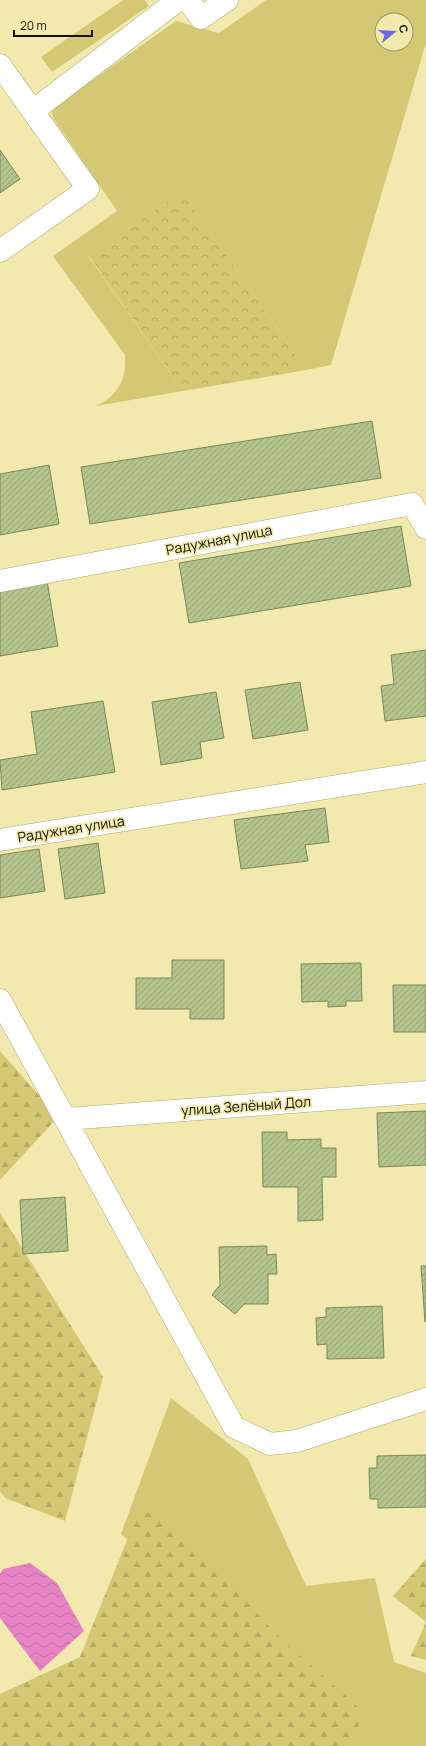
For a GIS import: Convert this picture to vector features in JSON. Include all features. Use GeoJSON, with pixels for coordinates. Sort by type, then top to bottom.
{"type":"FeatureCollection","features":[{"type":"Feature","properties":{"kind":"street"},"geometry":{"type":"LineString","coordinates":[[33,111],[178,0]]}},
{"type":"Feature","properties":{"kind":"street"},"geometry":{"type":"LineString","coordinates":[[188,0],[200,18],[227,0]]}},
{"type":"Feature","properties":{"kind":"street"},"geometry":{"type":"LineString","coordinates":[[0,65],[88,189],[0,251]]}},
{"type":"Feature","properties":{"kind":"street","name":"Радужная улица"},"geometry":{"type":"LineString","coordinates":[[0,581],[412,504],[426,528]]}},
{"type":"Feature","properties":{"kind":"street","name":"Радужная улица"},"geometry":{"type":"LineString","coordinates":[[0,840],[426,772]]}},
{"type":"Feature","properties":{"kind":"street"},"geometry":{"type":"LineString","coordinates":[[0,1000],[234,1427],[270,1444],[297,1441],[426,1399]]}},
{"type":"Feature","properties":{"kind":"street","name":"улица Зелёный Дол"},"geometry":{"type":"LineString","coordinates":[[66,1119],[426,1092]]}},
{"type":"Feature","properties":{"kind":"green space"},"geometry":{"type":"Polygon","coordinates":[[[123,0],[145,0],[149,6],[52,72],[41,57],[123,0]]]}},
{"type":"Feature","properties":{"kind":"green space"},"geometry":{"type":"Polygon","coordinates":[[[266,0],[426,0],[426,43],[331,365],[306,370],[182,192],[89,257],[183,391],[96,406],[110,397],[120,386],[123,379],[125,355],[53,256],[117,211],[53,118],[52,112],[54,107],[176,21],[219,33],[266,0]]]}},
{"type":"Feature","properties":{"kind":"green space"},"geometry":{"type":"Polygon","coordinates":[[[182,192],[306,370],[183,391],[89,256],[182,192]]]}},
{"type":"Feature","properties":{"kind":"green space"},"geometry":{"type":"Polygon","coordinates":[[[0,1051],[58,1117],[0,1180],[0,1051]]]}},
{"type":"Feature","properties":{"kind":"green space"},"geometry":{"type":"Polygon","coordinates":[[[0,1213],[103,1377],[65,1521],[5,1498],[0,1491],[0,1213]]]}},
{"type":"Feature","properties":{"kind":"green space"},"geometry":{"type":"Polygon","coordinates":[[[171,1398],[248,1459],[306,1586],[375,1578],[394,1662],[426,1673],[426,1746],[273,1746],[252,1646],[121,1534],[171,1398]]]}},
{"type":"Feature","properties":{"kind":"green space"},"geometry":{"type":"Polygon","coordinates":[[[140,1508],[185,1534],[282,1640],[363,1711],[353,1746],[0,1746],[0,1694],[80,1657],[140,1508]]]}},
{"type":"Feature","properties":{"kind":"green space"},"geometry":{"type":"Polygon","coordinates":[[[426,1559],[426,1622],[393,1596],[426,1559]]]}},
{"type":"Feature","properties":{"kind":"green space"},"geometry":{"type":"Polygon","coordinates":[[[426,1622],[426,1660],[411,1656],[426,1622]]]}},
{"type":"Feature","properties":{"kind":"water"},"geometry":{"type":"Polygon","coordinates":[[[30,1563],[57,1583],[84,1631],[40,1671],[0,1618],[0,1574],[3,1569],[30,1563]]]}},
{"type":"Feature","properties":{"kind":"building"},"geometry":{"type":"Polygon","coordinates":[[[0,150],[20,179],[0,193],[0,150]]]}},
{"type":"Feature","properties":{"kind":"building"},"geometry":{"type":"Polygon","coordinates":[[[372,421],[381,478],[90,524],[81,467],[372,421]]]}},
{"type":"Feature","properties":{"kind":"building"},"geometry":{"type":"Polygon","coordinates":[[[49,465],[59,524],[0,535],[0,474],[49,465]]]}},
{"type":"Feature","properties":{"kind":"building"},"geometry":{"type":"Polygon","coordinates":[[[401,526],[411,586],[189,623],[179,563],[401,526]]]}},
{"type":"Feature","properties":{"kind":"building"},"geometry":{"type":"Polygon","coordinates":[[[46,575],[58,646],[0,656],[0,583],[46,575]]]}},
{"type":"Feature","properties":{"kind":"building"},"geometry":{"type":"Polygon","coordinates":[[[426,650],[426,716],[385,721],[381,686],[394,684],[391,655],[426,650]]]}},
{"type":"Feature","properties":{"kind":"building"},"geometry":{"type":"Polygon","coordinates":[[[300,682],[308,730],[253,739],[245,690],[300,682]]]}},
{"type":"Feature","properties":{"kind":"building"},"geometry":{"type":"Polygon","coordinates":[[[216,692],[224,738],[200,742],[202,758],[161,765],[152,702],[216,692]]]}},
{"type":"Feature","properties":{"kind":"building"},"geometry":{"type":"Polygon","coordinates":[[[103,701],[115,772],[2,790],[0,760],[37,754],[31,712],[103,701]]]}},
{"type":"Feature","properties":{"kind":"building"},"geometry":{"type":"Polygon","coordinates":[[[325,808],[329,842],[305,845],[308,861],[241,869],[234,820],[325,808]]]}},
{"type":"Feature","properties":{"kind":"building"},"geometry":{"type":"Polygon","coordinates":[[[98,843],[105,893],[65,899],[58,849],[98,843]]]}},
{"type":"Feature","properties":{"kind":"building"},"geometry":{"type":"Polygon","coordinates":[[[39,849],[45,891],[0,898],[0,855],[39,849]]]}},
{"type":"Feature","properties":{"kind":"building"},"geometry":{"type":"Polygon","coordinates":[[[172,960],[224,960],[224,1019],[190,1019],[190,1009],[136,1009],[136,978],[172,978],[172,960]]]}},
{"type":"Feature","properties":{"kind":"building"},"geometry":{"type":"Polygon","coordinates":[[[361,963],[362,1001],[346,1001],[346,1006],[328,1007],[328,1001],[302,1002],[301,964],[361,963]]]}},
{"type":"Feature","properties":{"kind":"building"},"geometry":{"type":"Polygon","coordinates":[[[393,985],[426,985],[426,1032],[394,1032],[393,985]]]}},
{"type":"Feature","properties":{"kind":"building"},"geometry":{"type":"Polygon","coordinates":[[[426,1111],[426,1165],[379,1167],[377,1113],[426,1111]]]}},
{"type":"Feature","properties":{"kind":"building"},"geometry":{"type":"Polygon","coordinates":[[[262,1132],[287,1132],[287,1140],[321,1139],[321,1148],[336,1148],[336,1177],[322,1177],[323,1220],[298,1221],[298,1187],[263,1187],[262,1132]]]}},
{"type":"Feature","properties":{"kind":"building"},"geometry":{"type":"Polygon","coordinates":[[[65,1197],[68,1251],[23,1254],[20,1200],[65,1197]]]}},
{"type":"Feature","properties":{"kind":"building"},"geometry":{"type":"Polygon","coordinates":[[[267,1246],[267,1255],[276,1254],[277,1274],[268,1274],[268,1304],[244,1304],[235,1314],[212,1295],[220,1285],[219,1247],[267,1246]]]}},
{"type":"Feature","properties":{"kind":"building"},"geometry":{"type":"Polygon","coordinates":[[[421,1266],[426,1266],[425,1322],[421,1266]]]}},
{"type":"Feature","properties":{"kind":"building"},"geometry":{"type":"Polygon","coordinates":[[[382,1306],[384,1358],[327,1359],[327,1344],[317,1345],[316,1318],[326,1317],[326,1308],[382,1306]]]}},
{"type":"Feature","properties":{"kind":"building"},"geometry":{"type":"Polygon","coordinates":[[[426,1455],[426,1507],[378,1508],[378,1499],[370,1499],[369,1468],[377,1468],[377,1456],[426,1455]]]}}]}
